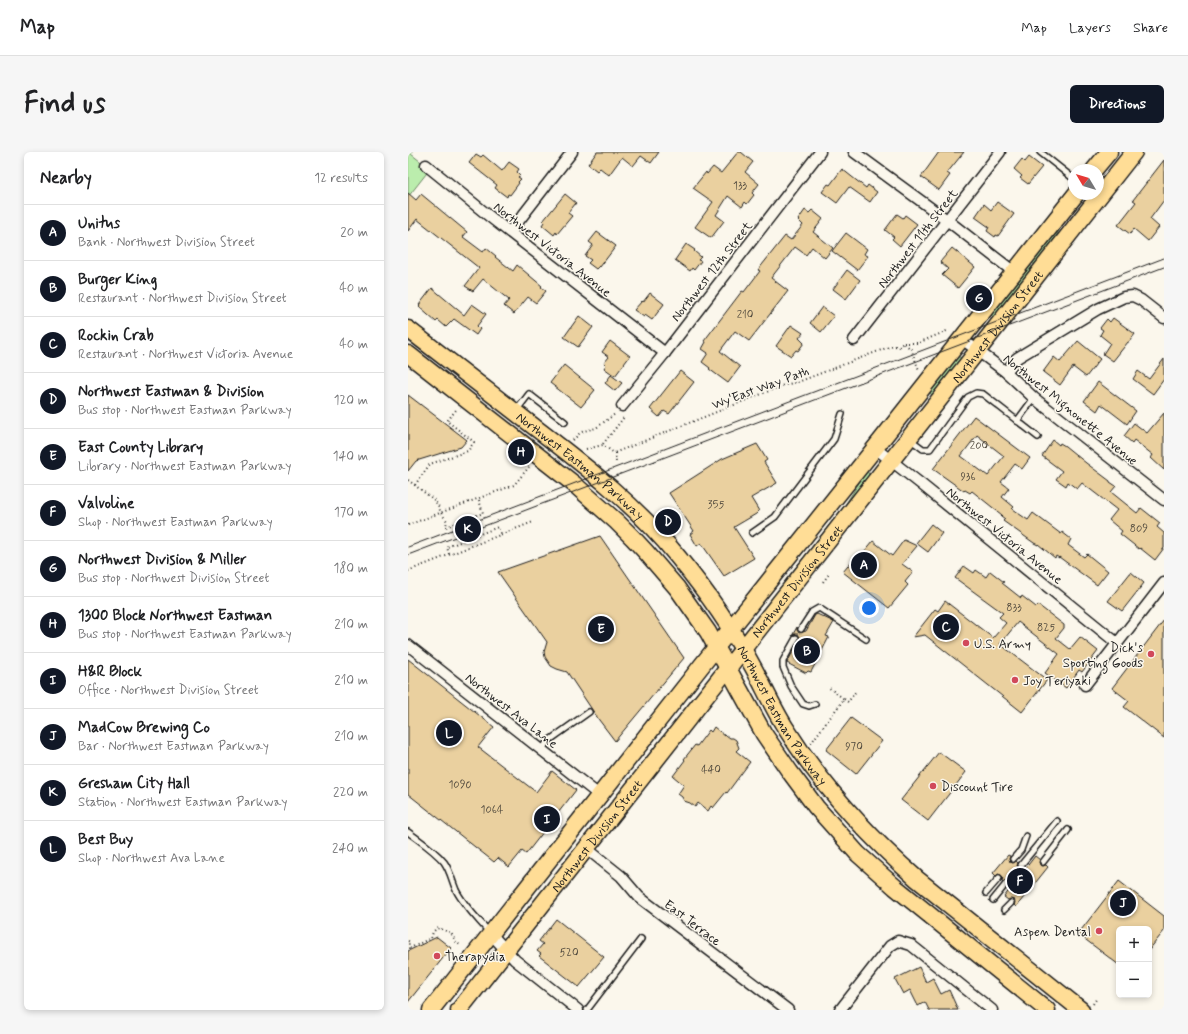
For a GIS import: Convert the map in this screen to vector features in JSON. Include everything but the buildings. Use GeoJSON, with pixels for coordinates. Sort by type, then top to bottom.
{"type":"FeatureCollection","features":[{"type":"Feature","properties":{"kind":"main road"},"geometry":{"type":"LineString","coordinates":[[1099,164],[1109,152]]}},
{"type":"Feature","properties":{"kind":"main road","name":"Northwest Division Street"},"geometry":{"type":"LineString","coordinates":[[459,1010],[1134,152]]}},
{"type":"Feature","properties":{"kind":"main road","name":"Northwest Division Street"},"geometry":{"type":"LineString","coordinates":[[431,1010],[716,647],[1071,200]]}},
{"type":"Feature","properties":{"kind":"main road","name":"Northwest Eastman Parkway"},"geometry":{"type":"LineString","coordinates":[[408,328],[619,495],[663,538],[694,576],[722,616],[785,727],[835,797],[856,821],[917,879],[1081,1010]]}},
{"type":"Feature","properties":{"kind":"main road","name":"Northwest Eastman Parkway"},"geometry":{"type":"LineString","coordinates":[[408,354],[574,484],[617,522],[646,552],[677,588],[708,632],[764,734],[816,807],[858,854],[919,908],[1048,1010]]}},
{"type":"Feature","properties":{"kind":"street"},"geometry":{"type":"LineString","coordinates":[[510,232],[572,152]]}},
{"type":"Feature","properties":{"kind":"street","name":"Northwest 12th Street"},"geometry":{"type":"LineString","coordinates":[[622,406],[665,353],[820,152]]}},
{"type":"Feature","properties":{"kind":"street"},"geometry":{"type":"LineString","coordinates":[[854,152],[947,220],[1014,272]]}},
{"type":"Feature","properties":{"kind":"street","name":"Northwest 11th Street"},"geometry":{"type":"LineString","coordinates":[[854,340],[1000,152]]}},
{"type":"Feature","properties":{"kind":"street","name":"Northwest Victoria Avenue"},"geometry":{"type":"LineString","coordinates":[[426,165],[665,353]]}},
{"type":"Feature","properties":{"kind":"street"},"geometry":{"type":"LineString","coordinates":[[1006,372],[1017,358],[1098,309],[1124,297],[1133,296],[1141,300],[1164,318]]}},
{"type":"Feature","properties":{"kind":"street","name":"Northwest Mignonette Avenue"},"geometry":{"type":"LineString","coordinates":[[962,339],[1006,372],[1034,398],[1164,500]]}},
{"type":"Feature","properties":{"kind":"street","name":"Northwest Victoria Avenue"},"geometry":{"type":"LineString","coordinates":[[875,448],[1117,643]]}},
{"type":"Feature","properties":{"kind":"street"},"geometry":{"type":"LineString","coordinates":[[1085,686],[1164,583]]}},
{"type":"Feature","properties":{"kind":"street","name":"Northwest Ava Lane"},"geometry":{"type":"LineString","coordinates":[[408,644],[599,796]]}},
{"type":"Feature","properties":{"kind":"street","name":"East Terrace"},"geometry":{"type":"LineString","coordinates":[[586,848],[621,876],[639,897],[788,1010]]}},
{"type":"Feature","properties":{"kind":"street"},"geometry":{"type":"LineString","coordinates":[[491,934],[506,951],[531,973],[578,1010]]}},
{"type":"Feature","properties":{"kind":"street"},"geometry":{"type":"LineString","coordinates":[[840,1010],[890,946],[898,941],[911,946],[992,1010]]}},
{"type":"Feature","properties":{"kind":"lane"},"geometry":{"type":"LineString","coordinates":[[1040,152],[1068,174]]}},
{"type":"Feature","properties":{"kind":"lane"},"geometry":{"type":"LineString","coordinates":[[909,439],[923,449],[930,450],[968,397],[976,393],[983,394],[1038,437]]}},
{"type":"Feature","properties":{"kind":"lane"},"geometry":{"type":"LineString","coordinates":[[516,412],[529,394],[564,422]]}},
{"type":"Feature","properties":{"kind":"lane"},"geometry":{"type":"LineString","coordinates":[[1017,421],[1034,398]]}},
{"type":"Feature","properties":{"kind":"lane"},"geometry":{"type":"LineString","coordinates":[[752,533],[775,517],[834,439],[842,414]]}},
{"type":"Feature","properties":{"kind":"lane"},"geometry":{"type":"LineString","coordinates":[[801,629],[812,612],[819,608],[866,639]]}},
{"type":"Feature","properties":{"kind":"lane"},"geometry":{"type":"LineString","coordinates":[[796,638],[784,661],[783,667],[791,686],[803,704],[809,706],[815,704]]}},
{"type":"Feature","properties":{"kind":"lane"},"geometry":{"type":"LineString","coordinates":[[542,750],[547,742],[588,712]]}},
{"type":"Feature","properties":{"kind":"lane"},"geometry":{"type":"LineString","coordinates":[[1021,865],[1057,821]]}},
{"type":"Feature","properties":{"kind":"lane"},"geometry":{"type":"LineString","coordinates":[[1043,862],[1068,830]]}},
{"type":"Feature","properties":{"kind":"lane"},"geometry":{"type":"LineString","coordinates":[[408,832],[444,862],[462,900],[491,934]]}},
{"type":"Feature","properties":{"kind":"lane"},"geometry":{"type":"LineString","coordinates":[[1014,859],[1021,850],[1026,836]]}},
{"type":"Feature","properties":{"kind":"lane"},"geometry":{"type":"LineString","coordinates":[[986,893],[998,878]]}},
{"type":"Feature","properties":{"kind":"lane"},"geometry":{"type":"LineString","coordinates":[[993,900],[1006,884]]}},
{"type":"Feature","properties":{"kind":"lane"},"geometry":{"type":"LineString","coordinates":[[1004,910],[1011,902]]}},
{"type":"Feature","properties":{"kind":"lane"},"geometry":{"type":"LineString","coordinates":[[586,1010],[641,939]]}},
{"type":"Feature","properties":{"kind":"path","name":"Wy'East Way Path"},"geometry":{"type":"LineString","coordinates":[[614,453],[784,385],[798,382],[889,347],[896,346],[900,348],[904,343],[911,349],[919,371]]}},
{"type":"Feature","properties":{"kind":"path"},"geometry":{"type":"LineString","coordinates":[[415,485],[430,464],[468,450],[474,442],[447,421],[465,398]]}},
{"type":"Feature","properties":{"kind":"path"},"geometry":{"type":"LineString","coordinates":[[622,406],[629,411],[603,445],[584,450],[565,451],[579,434],[596,428],[617,412],[622,406]]}},
{"type":"Feature","properties":{"kind":"path"},"geometry":{"type":"LineString","coordinates":[[603,445],[614,453],[616,462]]}},
{"type":"Feature","properties":{"kind":"path"},"geometry":{"type":"LineString","coordinates":[[408,525],[514,486],[530,466],[534,470]]}},
{"type":"Feature","properties":{"kind":"path"},"geometry":{"type":"LineString","coordinates":[[408,480],[433,499],[438,505],[441,513],[447,521],[446,527],[483,512],[479,499]]}},
{"type":"Feature","properties":{"kind":"path"},"geometry":{"type":"LineString","coordinates":[[408,571],[533,522]]}},
{"type":"Feature","properties":{"kind":"path"},"geometry":{"type":"LineString","coordinates":[[449,554],[447,547],[498,527],[500,534]]}},
{"type":"Feature","properties":{"kind":"path"},"geometry":{"type":"LineString","coordinates":[[823,582],[829,574]]}},
{"type":"Feature","properties":{"kind":"path"},"geometry":{"type":"LineString","coordinates":[[828,687],[848,702],[856,691]]}},
{"type":"Feature","properties":{"kind":"path"},"geometry":{"type":"LineString","coordinates":[[803,753],[844,699]]}},
{"type":"Feature","properties":{"kind":"path"},"geometry":{"type":"LineString","coordinates":[[408,941],[410,942],[410,948],[431,938],[433,932],[439,928],[451,933],[456,942],[461,946]]}},
{"type":"Feature","properties":{"kind":"green space"},"geometry":{"type":"Polygon","coordinates":[[[408,152],[413,152],[411,154],[430,169],[408,197],[408,152]]]}},
{"type":"Feature","properties":{"kind":"green space"},"geometry":{"type":"Polygon","coordinates":[[[1059,225],[1061,227],[1046,254],[1036,266],[1031,262],[1059,225]]]}},
{"type":"Feature","properties":{"kind":"green space"},"geometry":{"type":"Polygon","coordinates":[[[1029,264],[1034,268],[997,316],[992,316],[991,314],[1029,264]]]}},
{"type":"Feature","properties":{"kind":"green space"},"geometry":{"type":"Polygon","coordinates":[[[957,355],[962,359],[934,396],[928,392],[957,355]]]}},
{"type":"Feature","properties":{"kind":"green space"},"geometry":{"type":"Polygon","coordinates":[[[867,470],[870,477],[787,581],[786,580],[845,505],[867,470]]]}},
{"type":"Feature","properties":{"kind":"tram line"},"geometry":{"type":"LineString","coordinates":[[408,547],[1164,258]]}},
{"type":"Feature","properties":{"kind":"tram line"},"geometry":{"type":"LineString","coordinates":[[408,555],[1164,267]]}},
{"type":"Feature","properties":{"kind":"place","name":"Northwest Division & Miller"},"geometry":{"type":"Point","coordinates":[979,298]}},
{"type":"Feature","properties":{"kind":"place","name":"1300 Block Northwest Eastman"},"geometry":{"type":"Point","coordinates":[521,452]}},
{"type":"Feature","properties":{"kind":"place","name":"Northwest Eastman & Division"},"geometry":{"type":"Point","coordinates":[668,522]}},
{"type":"Feature","properties":{"kind":"place","name":"Gresham City Hall"},"geometry":{"type":"Point","coordinates":[468,529]}},
{"type":"Feature","properties":{"kind":"place","name":"Unitus"},"geometry":{"type":"Point","coordinates":[864,565]}},
{"type":"Feature","properties":{"kind":"place","name":"Rockin Crab"},"geometry":{"type":"Point","coordinates":[946,627]}},
{"type":"Feature","properties":{"kind":"place","name":"East County Library"},"geometry":{"type":"Point","coordinates":[601,629]}},
{"type":"Feature","properties":{"kind":"place","name":"U.S. Army"},"geometry":{"type":"Point","coordinates":[966,643]}},
{"type":"Feature","properties":{"kind":"place","name":"Burger King"},"geometry":{"type":"Point","coordinates":[807,651]}},
{"type":"Feature","properties":{"kind":"place","name":"Dick's Sporting Goods"},"geometry":{"type":"Point","coordinates":[1151,654]}},
{"type":"Feature","properties":{"kind":"place","name":"Joy Teriyaki"},"geometry":{"type":"Point","coordinates":[1015,680]}},
{"type":"Feature","properties":{"kind":"place","name":"Best Buy"},"geometry":{"type":"Point","coordinates":[449,733]}},
{"type":"Feature","properties":{"kind":"place","name":"Discount Tire"},"geometry":{"type":"Point","coordinates":[933,786]}},
{"type":"Feature","properties":{"kind":"place","name":"H&R Block"},"geometry":{"type":"Point","coordinates":[547,819]}},
{"type":"Feature","properties":{"kind":"place","name":"Valvoline"},"geometry":{"type":"Point","coordinates":[1020,881]}},
{"type":"Feature","properties":{"kind":"place","name":"MadCow Brewing Co"},"geometry":{"type":"Point","coordinates":[1123,903]}},
{"type":"Feature","properties":{"kind":"place","name":"Aspen Dental"},"geometry":{"type":"Point","coordinates":[1099,931]}},
{"type":"Feature","properties":{"kind":"place","name":"Therapydia"},"geometry":{"type":"Point","coordinates":[437,956]}}]}
